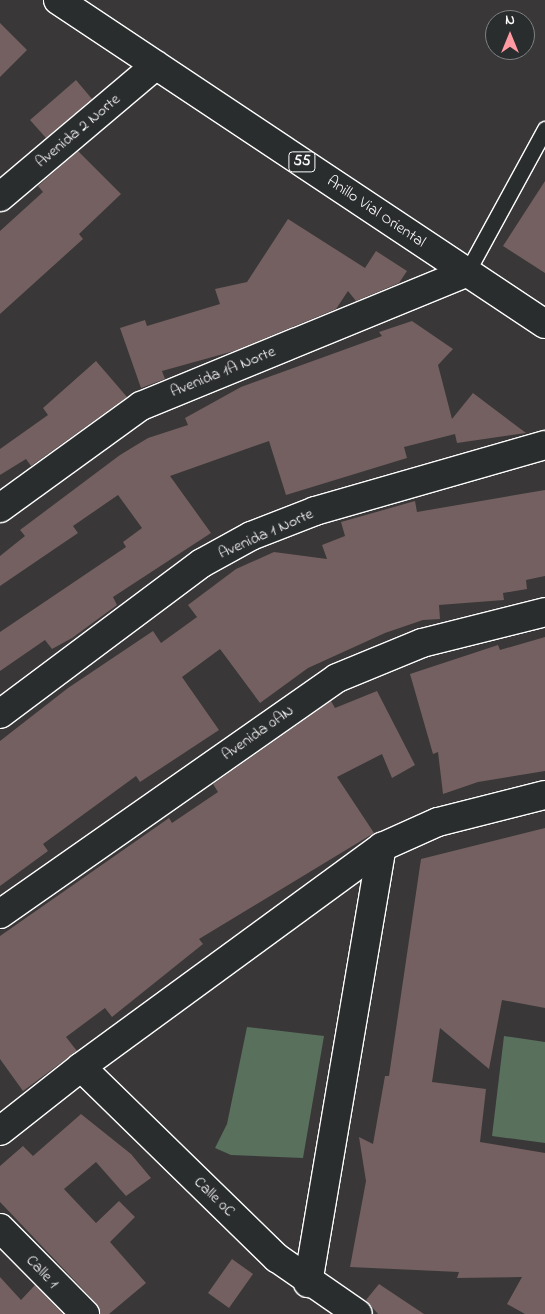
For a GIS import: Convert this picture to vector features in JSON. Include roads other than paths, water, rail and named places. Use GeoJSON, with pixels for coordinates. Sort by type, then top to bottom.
{"type":"FeatureCollection","features":[{"type":"Feature","properties":{"kind":"main road","name":"Anillo Vial Oriental"},"geometry":{"type":"LineString","coordinates":[[58,0],[545,324]]}},
{"type":"Feature","properties":{"kind":"main road","name":"Avenida 2 Norte"},"geometry":{"type":"LineString","coordinates":[[0,197],[156,65]]}},
{"type":"Feature","properties":{"kind":"main road","name":"Avenida 1A Norte"},"geometry":{"type":"LineString","coordinates":[[0,508],[141,406],[467,272]]}},
{"type":"Feature","properties":{"kind":"main road","name":"Avenida 1 Norte"},"geometry":{"type":"LineString","coordinates":[[0,714],[202,563],[251,536],[315,511],[545,445]]}},
{"type":"Feature","properties":{"kind":"main road","name":"Avenida 0AN"},"geometry":{"type":"LineString","coordinates":[[0,914],[337,678],[422,643],[545,612]]}},
{"type":"Feature","properties":{"kind":"main road"},"geometry":{"type":"LineString","coordinates":[[0,1131],[81,1067],[382,847],[438,822],[545,795]]}},
{"type":"Feature","properties":{"kind":"main road"},"geometry":{"type":"LineString","coordinates":[[308,1283],[382,847]]}},
{"type":"Feature","properties":{"kind":"main road","name":"Calle 0C"},"geometry":{"type":"LineString","coordinates":[[81,1067],[277,1258],[308,1283],[358,1314]]}},
{"type":"Feature","properties":{"kind":"main road","name":"Calle 1"},"geometry":{"type":"LineString","coordinates":[[0,1228],[85,1314]]}},
{"type":"Feature","properties":{"kind":"lane"},"geometry":{"type":"LineString","coordinates":[[467,272],[545,129]]}}]}
